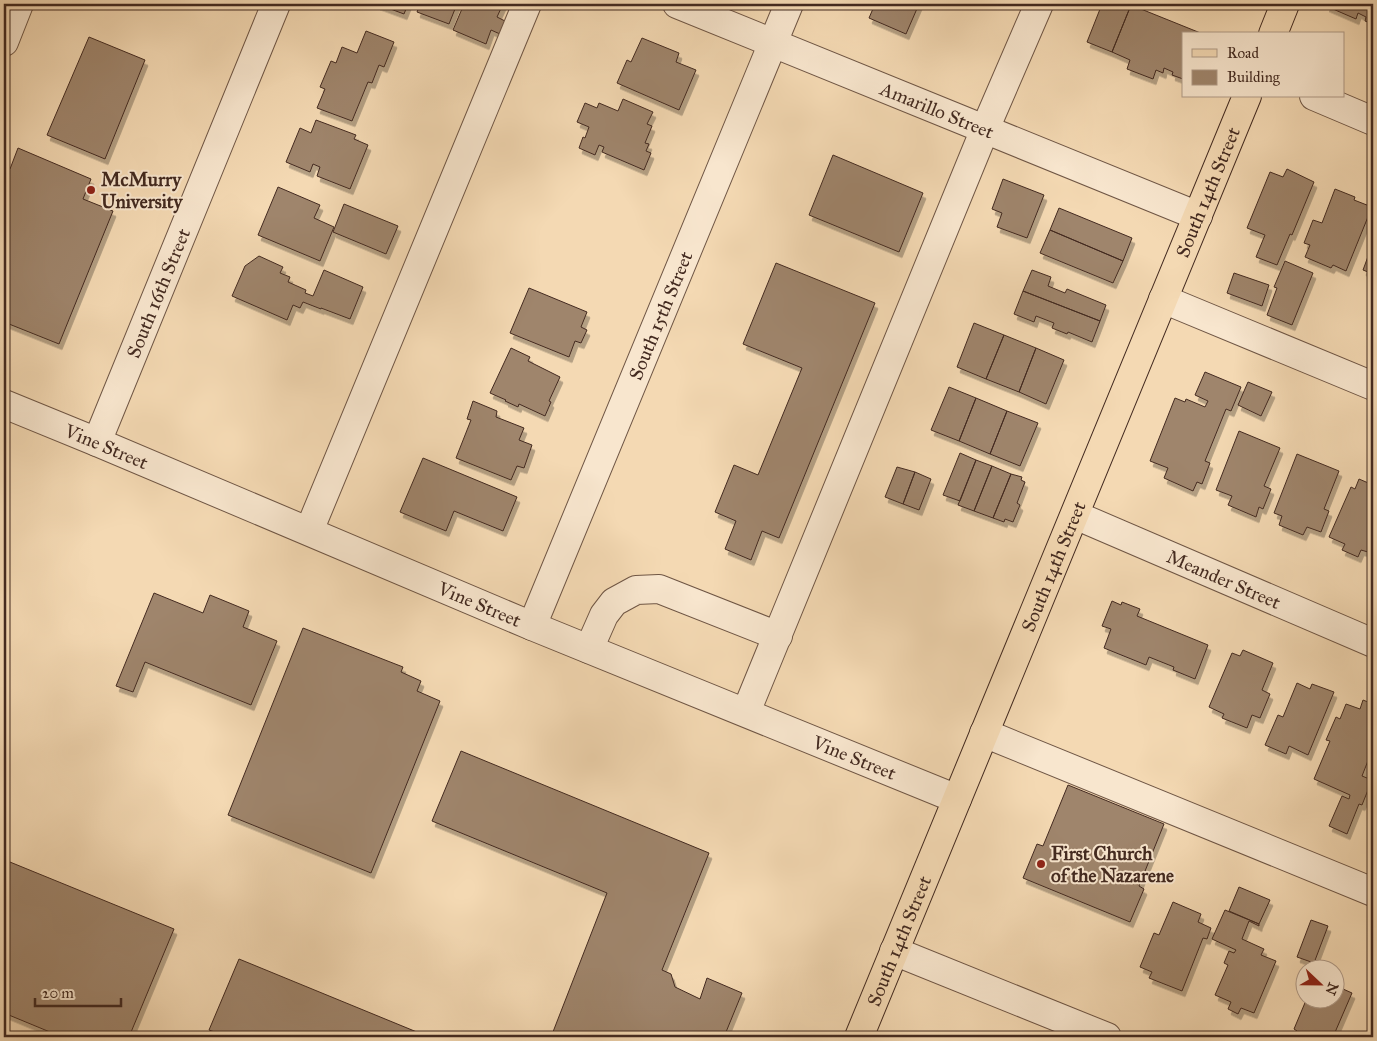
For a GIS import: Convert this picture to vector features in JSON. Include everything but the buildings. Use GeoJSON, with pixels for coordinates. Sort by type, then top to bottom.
{"type":"FeatureCollection","features":[{"type":"Feature","properties":{"kind":"main road"},"geometry":{"type":"LineString","coordinates":[[1274,32],[1285,4]]}},
{"type":"Feature","properties":{"kind":"main road","name":"South 14th Street"},"geometry":{"type":"LineString","coordinates":[[859,1037],[1246,98]]}},
{"type":"Feature","properties":{"kind":"street"},"geometry":{"type":"LineString","coordinates":[[4,42],[19,4]]}},
{"type":"Feature","properties":{"kind":"street","name":"South 16th Street"},"geometry":{"type":"LineString","coordinates":[[97,442],[276,4]]}},
{"type":"Feature","properties":{"kind":"street"},"geometry":{"type":"LineString","coordinates":[[309,531],[526,4]]}},
{"type":"Feature","properties":{"kind":"street","name":"Amarillo Street"},"geometry":{"type":"LineString","coordinates":[[677,4],[1198,216]]}},
{"type":"Feature","properties":{"kind":"street","name":"South 15th Street"},"geometry":{"type":"LineString","coordinates":[[532,626],[789,4]]}},
{"type":"Feature","properties":{"kind":"street"},"geometry":{"type":"LineString","coordinates":[[746,712],[985,129],[1039,4]]}},
{"type":"Feature","properties":{"kind":"street"},"geometry":{"type":"LineString","coordinates":[[1319,98],[1373,122]]}},
{"type":"Feature","properties":{"kind":"street"},"geometry":{"type":"LineString","coordinates":[[1164,299],[1373,386]]}},
{"type":"Feature","properties":{"kind":"street","name":"Vine Street"},"geometry":{"type":"LineString","coordinates":[[4,404],[532,626],[957,799]]}},
{"type":"Feature","properties":{"kind":"street","name":"Meander Street"},"geometry":{"type":"LineString","coordinates":[[1075,515],[1373,643]]}},
{"type":"Feature","properties":{"kind":"street"},"geometry":{"type":"LineString","coordinates":[[589,649],[604,615],[614,602],[636,590],[659,589],[778,636]]}},
{"type":"Feature","properties":{"kind":"street"},"geometry":{"type":"LineString","coordinates":[[984,733],[1373,892]]}},
{"type":"Feature","properties":{"kind":"street"},"geometry":{"type":"LineString","coordinates":[[894,951],[1107,1037]]}},
{"type":"Feature","properties":{"kind":"place","name":"McMurry University"},"geometry":{"type":"Point","coordinates":[91,190]}},
{"type":"Feature","properties":{"kind":"place","name":"First Church of the Nazarene"},"geometry":{"type":"Point","coordinates":[1041,864]}}]}
